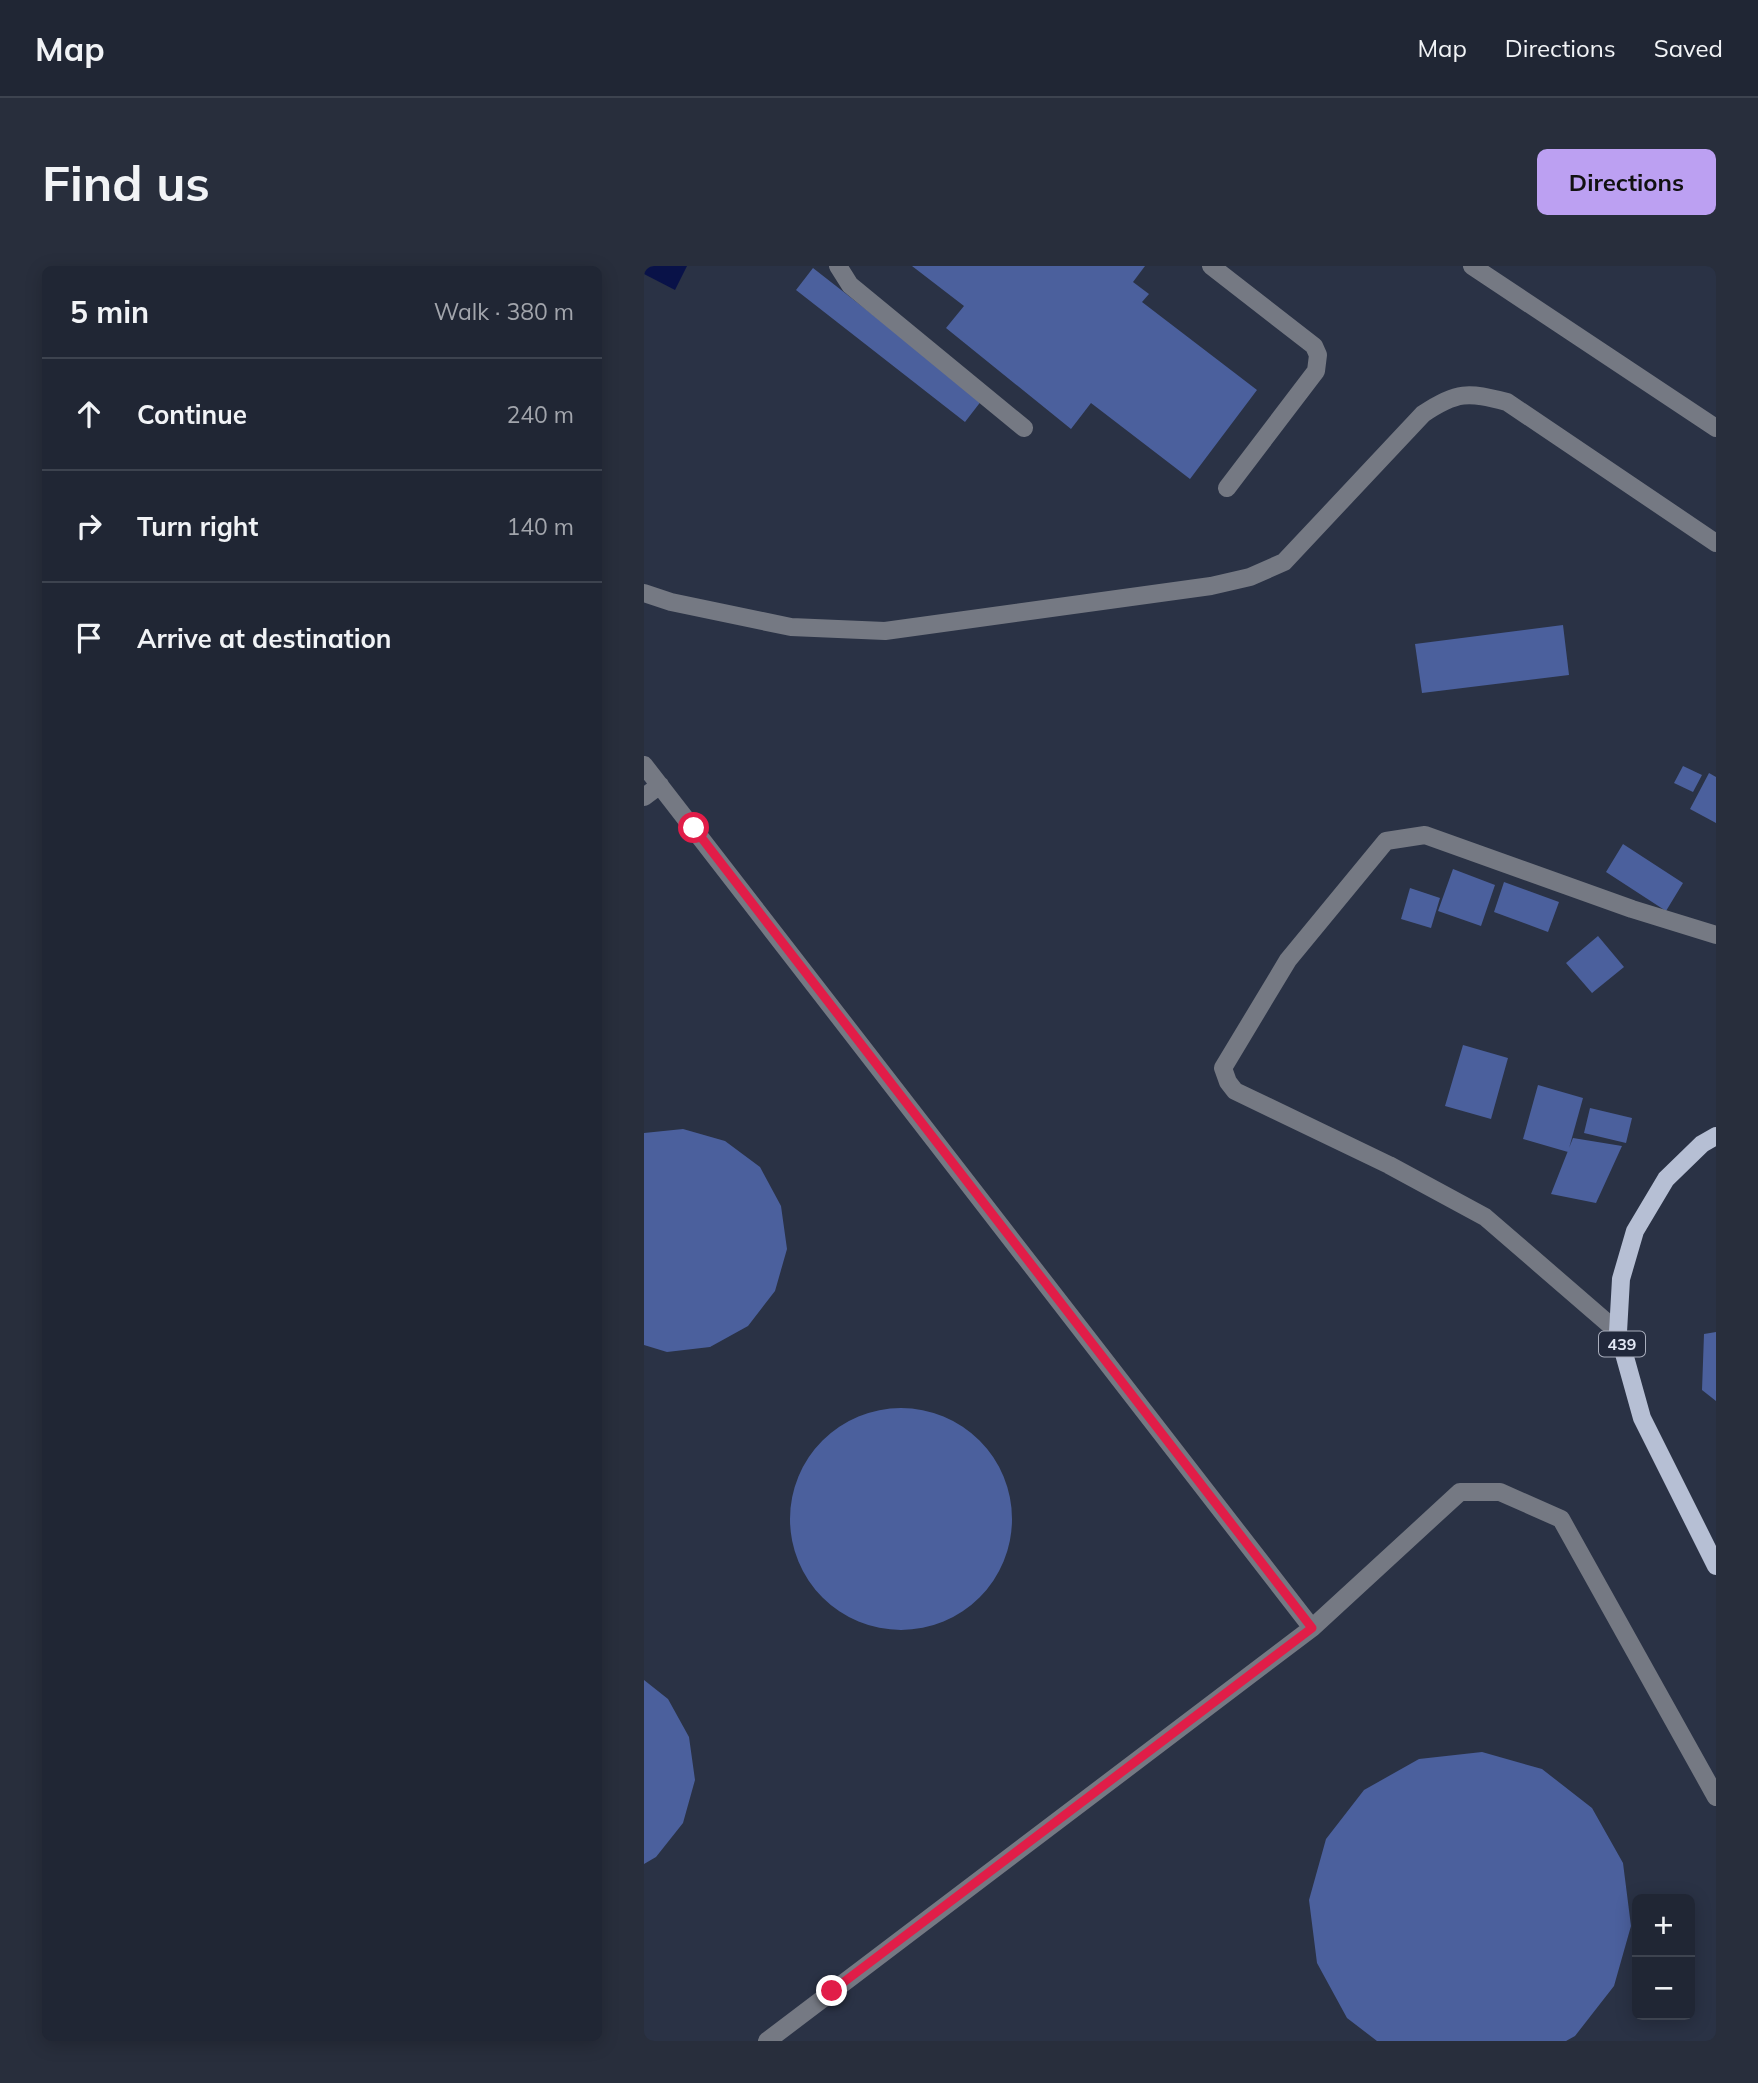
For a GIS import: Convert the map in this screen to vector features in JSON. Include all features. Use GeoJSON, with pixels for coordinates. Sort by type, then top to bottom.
{"type":"FeatureCollection","features":[{"type":"Feature","properties":{"kind":"main road","name":"439"},"geometry":{"type":"LineString","coordinates":[[1716,1136],[1702,1144],[1666,1179],[1635,1231],[1621,1279],[1618,1332],[1642,1419],[1716,1566]]}},
{"type":"Feature","properties":{"kind":"lane"},"geometry":{"type":"LineString","coordinates":[[838,266],[850,285],[1024,428]]}},
{"type":"Feature","properties":{"kind":"lane"},"geometry":{"type":"LineString","coordinates":[[1211,266],[1314,346],[1318,355],[1316,371],[1227,488]]}},
{"type":"Feature","properties":{"kind":"lane"},"geometry":{"type":"LineString","coordinates":[[1472,266],[1716,428]]}},
{"type":"Feature","properties":{"kind":"lane"},"geometry":{"type":"LineString","coordinates":[[644,593],[671,602],[790,627],[885,631],[1211,586],[1250,577],[1284,562],[1423,414],[1449,397],[1473,393],[1507,402],[1716,543]]}},
{"type":"Feature","properties":{"kind":"lane"},"geometry":{"type":"LineString","coordinates":[[644,765],[1312,1628]]}},
{"type":"Feature","properties":{"kind":"lane"},"geometry":{"type":"LineString","coordinates":[[644,797],[660,785]]}},
{"type":"Feature","properties":{"kind":"lane"},"geometry":{"type":"LineString","coordinates":[[1618,1332],[1485,1217],[1389,1165],[1235,1091],[1223,1068],[1288,960],[1386,841],[1425,835],[1632,909],[1716,935]]}},
{"type":"Feature","properties":{"kind":"lane"},"geometry":{"type":"LineString","coordinates":[[767,2041],[1312,1628],[1460,1492],[1500,1492],[1562,1518],[1716,1797]]}},
{"type":"Feature","properties":{"kind":"shaded area"},"geometry":{"type":"Polygon","coordinates":[[[644,266],[687,266],[675,290],[644,274],[644,266]]]}},
{"type":"Feature","properties":{"kind":"building"},"geometry":{"type":"Polygon","coordinates":[[[912,266],[1145,266],[1133,282],[1149,294],[1142,302],[1257,390],[1190,479],[1091,403],[1071,429],[946,328],[964,306],[912,266]]]}},
{"type":"Feature","properties":{"kind":"building"},"geometry":{"type":"Polygon","coordinates":[[[813,268],[982,400],[965,422],[796,290],[813,268]]]}},
{"type":"Feature","properties":{"kind":"building"},"geometry":{"type":"Polygon","coordinates":[[[1563,625],[1569,675],[1422,693],[1415,644],[1563,625]]]}},
{"type":"Feature","properties":{"kind":"building"},"geometry":{"type":"Polygon","coordinates":[[[1683,766],[1702,775],[1693,792],[1674,783],[1683,766]]]}},
{"type":"Feature","properties":{"kind":"building"},"geometry":{"type":"Polygon","coordinates":[[[1709,773],[1716,777],[1716,823],[1690,809],[1709,773]]]}},
{"type":"Feature","properties":{"kind":"building"},"geometry":{"type":"Polygon","coordinates":[[[1623,844],[1683,883],[1666,911],[1606,872],[1623,844]]]}},
{"type":"Feature","properties":{"kind":"building"},"geometry":{"type":"Polygon","coordinates":[[[1453,869],[1495,885],[1481,926],[1438,911],[1453,869]]]}},
{"type":"Feature","properties":{"kind":"building"},"geometry":{"type":"Polygon","coordinates":[[[1504,882],[1559,902],[1548,932],[1494,912],[1504,882]]]}},
{"type":"Feature","properties":{"kind":"building"},"geometry":{"type":"Polygon","coordinates":[[[1410,888],[1440,898],[1431,928],[1401,919],[1410,888]]]}},
{"type":"Feature","properties":{"kind":"building"},"geometry":{"type":"Polygon","coordinates":[[[1598,936],[1624,967],[1592,993],[1566,963],[1598,936]]]}},
{"type":"Feature","properties":{"kind":"building"},"geometry":{"type":"Polygon","coordinates":[[[1463,1045],[1508,1058],[1491,1119],[1445,1106],[1463,1045]]]}},
{"type":"Feature","properties":{"kind":"building"},"geometry":{"type":"Polygon","coordinates":[[[1538,1085],[1583,1098],[1568,1152],[1523,1139],[1538,1085]]]}},
{"type":"Feature","properties":{"kind":"building"},"geometry":{"type":"Polygon","coordinates":[[[1590,1108],[1632,1118],[1626,1143],[1584,1133],[1590,1108]]]}},
{"type":"Feature","properties":{"kind":"building"},"geometry":{"type":"Polygon","coordinates":[[[683,1129],[725,1141],[760,1167],[781,1206],[787,1249],[775,1291],[748,1326],[710,1347],[667,1352],[644,1345],[644,1133],[683,1129]]]}},
{"type":"Feature","properties":{"kind":"building"},"geometry":{"type":"Polygon","coordinates":[[[1573,1138],[1622,1146],[1596,1203],[1551,1194],[1573,1138]]]}},
{"type":"Feature","properties":{"kind":"building"},"geometry":{"type":"Polygon","coordinates":[[[1716,1332],[1716,1401],[1702,1390],[1704,1334],[1716,1332]]]}},
{"type":"Feature","properties":{"kind":"building"},"geometry":{"type":"Polygon","coordinates":[[[901,1408],[933,1413],[953,1421],[979,1441],[999,1467],[1007,1487],[1012,1519],[1007,1551],[999,1571],[979,1597],[953,1617],[933,1625],[901,1630],[869,1625],[849,1617],[823,1597],[803,1571],[795,1551],[790,1519],[795,1487],[803,1467],[823,1441],[849,1421],[869,1413],[901,1408]]]}},
{"type":"Feature","properties":{"kind":"building"},"geometry":{"type":"Polygon","coordinates":[[[644,1680],[668,1699],[689,1737],[695,1780],[683,1823],[656,1857],[644,1864],[644,1680]]]}},
{"type":"Feature","properties":{"kind":"building"},"geometry":{"type":"Polygon","coordinates":[[[1482,1752],[1542,1769],[1592,1808],[1623,1863],[1631,1926],[1614,1986],[1575,2036],[1566,2041],[1377,2041],[1347,2018],[1317,1963],[1309,1900],[1326,1839],[1364,1790],[1419,1759],[1482,1752]]]}},
{"type":"Feature","properties":{"kind":"route"},"geometry":{"type":"LineString","coordinates":[[694,828],[1312,1628],[832,1991]]}}]}
